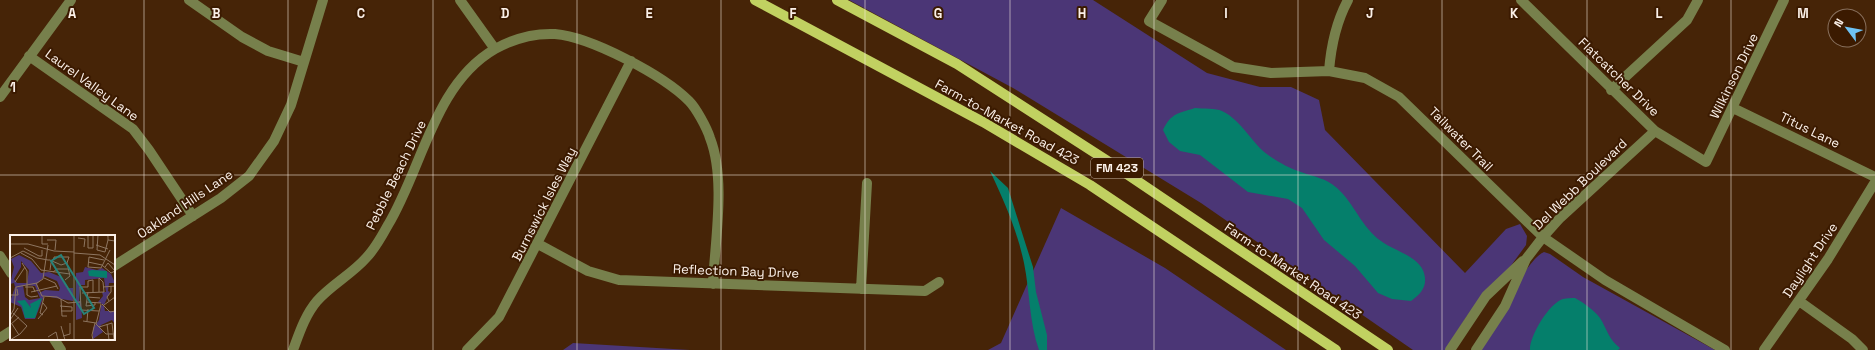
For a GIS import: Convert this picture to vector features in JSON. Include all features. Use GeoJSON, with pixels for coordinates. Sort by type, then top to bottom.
{"type":"FeatureCollection","features":[{"type":"Feature","properties":{"kind":"main road","name":"Farm-to-Market Road 423"},"geometry":{"type":"LineString","coordinates":[[755,0],[983,122],[1090,185],[1336,350]]}},
{"type":"Feature","properties":{"kind":"main road","name":"Farm-to-Market Road 423"},"geometry":{"type":"LineString","coordinates":[[837,0],[957,64],[1106,160],[1388,350]]}},
{"type":"Feature","properties":{"kind":"street"},"geometry":{"type":"LineString","coordinates":[[0,97],[71,0]]}},
{"type":"Feature","properties":{"kind":"street"},"geometry":{"type":"LineString","coordinates":[[189,0],[242,38],[268,51],[304,62]]}},
{"type":"Feature","properties":{"kind":"street","name":"Oakland Hills Lane"},"geometry":{"type":"LineString","coordinates":[[115,265],[221,198],[249,176],[274,141],[291,105],[323,0]]}},
{"type":"Feature","properties":{"kind":"street"},"geometry":{"type":"LineString","coordinates":[[460,0],[495,49]]}},
{"type":"Feature","properties":{"kind":"street","name":"Tailwater Trail"},"geometry":{"type":"LineString","coordinates":[[1162,0],[1149,21],[1233,67],[1271,73],[1329,71],[1365,78],[1399,97],[1543,237],[1605,280],[1725,350]]}},
{"type":"Feature","properties":{"kind":"street"},"geometry":{"type":"LineString","coordinates":[[1329,71],[1330,55],[1339,17],[1348,0]]}},
{"type":"Feature","properties":{"kind":"street","name":"Flatcatcher Drive"},"geometry":{"type":"LineString","coordinates":[[1521,0],[1611,90],[1655,131],[1706,162]]}},
{"type":"Feature","properties":{"kind":"street"},"geometry":{"type":"LineString","coordinates":[[1611,90],[1687,20],[1698,0]]}},
{"type":"Feature","properties":{"kind":"street","name":"Wilkinson Drive"},"geometry":{"type":"LineString","coordinates":[[1706,162],[1784,0]]}},
{"type":"Feature","properties":{"kind":"street","name":"Pebble Beach Drive"},"geometry":{"type":"LineString","coordinates":[[293,350],[302,327],[316,302],[366,258],[389,224],[446,100],[466,72],[495,49],[525,36],[555,34],[583,41],[631,61],[667,83],[690,102],[710,136],[717,159],[718,185],[713,284]]}},
{"type":"Feature","properties":{"kind":"street","name":"Laurel Valley Lane"},"geometry":{"type":"LineString","coordinates":[[30,56],[133,129],[149,150],[193,216]]}},
{"type":"Feature","properties":{"kind":"street","name":"Burnswick Isles Way"},"geometry":{"type":"LineString","coordinates":[[467,350],[499,317],[538,244],[631,61]]}},
{"type":"Feature","properties":{"kind":"street","name":"Titus Lane"},"geometry":{"type":"LineString","coordinates":[[1733,108],[1875,177]]}},
{"type":"Feature","properties":{"kind":"street","name":"Del Webb Boulevard"},"geometry":{"type":"LineString","coordinates":[[1450,350],[1486,296],[1526,259],[1560,218],[1655,131]]}},
{"type":"Feature","properties":{"kind":"street","name":"Daylight Drive"},"geometry":{"type":"LineString","coordinates":[[1764,350],[1828,259],[1875,182]]}},
{"type":"Feature","properties":{"kind":"street"},"geometry":{"type":"LineString","coordinates":[[861,289],[867,183]]}},
{"type":"Feature","properties":{"kind":"street","name":"Reflection Bay Drive"},"geometry":{"type":"LineString","coordinates":[[538,244],[588,270],[619,280],[925,291],[939,282]]}},
{"type":"Feature","properties":{"kind":"street"},"geometry":{"type":"LineString","coordinates":[[0,256],[10,271]]}},
{"type":"Feature","properties":{"kind":"street","name":"Del Webb Boulevard"},"geometry":{"type":"LineString","coordinates":[[1476,350],[1505,306],[1526,259]]}},
{"type":"Feature","properties":{"kind":"street"},"geometry":{"type":"LineString","coordinates":[[1799,301],[1852,339],[1863,350]]}},
{"type":"Feature","properties":{"kind":"street"},"geometry":{"type":"LineString","coordinates":[[0,338],[10,332]]}},
{"type":"Feature","properties":{"kind":"street"},"geometry":{"type":"LineString","coordinates":[[55,340],[61,350]]}},
{"type":"Feature","properties":{"kind":"shaded area"},"geometry":{"type":"Polygon","coordinates":[[[849,0],[1093,0],[1207,73],[1260,87],[1291,87],[1319,100],[1325,130],[1465,273],[1506,229],[1520,224],[1527,236],[1526,245],[1510,267],[1467,316],[1445,350],[1413,350],[1201,203],[1013,88],[849,0]]]}},
{"type":"Feature","properties":{"kind":"shaded area"},"geometry":{"type":"Polygon","coordinates":[[[1061,208],[1165,268],[1286,350],[988,350],[1001,343],[1061,208]]]}},
{"type":"Feature","properties":{"kind":"shaded area"},"geometry":{"type":"Polygon","coordinates":[[[1544,252],[1550,254],[1583,277],[1715,350],[1481,350],[1519,281],[1536,258],[1544,252]]]}},
{"type":"Feature","properties":{"kind":"shaded area"},"geometry":{"type":"Polygon","coordinates":[[[573,343],[690,350],[563,350],[573,343]]]}},
{"type":"Feature","properties":{"kind":"water"},"geometry":{"type":"Polygon","coordinates":[[[1195,108],[1222,111],[1236,121],[1258,146],[1271,157],[1293,169],[1324,180],[1337,188],[1374,236],[1386,245],[1406,254],[1421,267],[1424,273],[1425,282],[1423,289],[1418,296],[1411,301],[1392,299],[1378,293],[1355,266],[1324,240],[1302,208],[1288,199],[1248,192],[1200,155],[1180,151],[1169,142],[1163,130],[1169,120],[1176,114],[1195,108]]]}},
{"type":"Feature","properties":{"kind":"water"},"geometry":{"type":"Polygon","coordinates":[[[990,171],[1008,188],[1033,267],[1036,292],[1047,335],[1047,350],[1039,350],[1033,329],[1026,274],[1018,239],[1010,216],[990,171]]]}},
{"type":"Feature","properties":{"kind":"water"},"geometry":{"type":"Polygon","coordinates":[[[1575,298],[1598,315],[1611,338],[1620,348],[1618,350],[1530,350],[1536,329],[1546,313],[1563,299],[1575,298]]]}}]}
